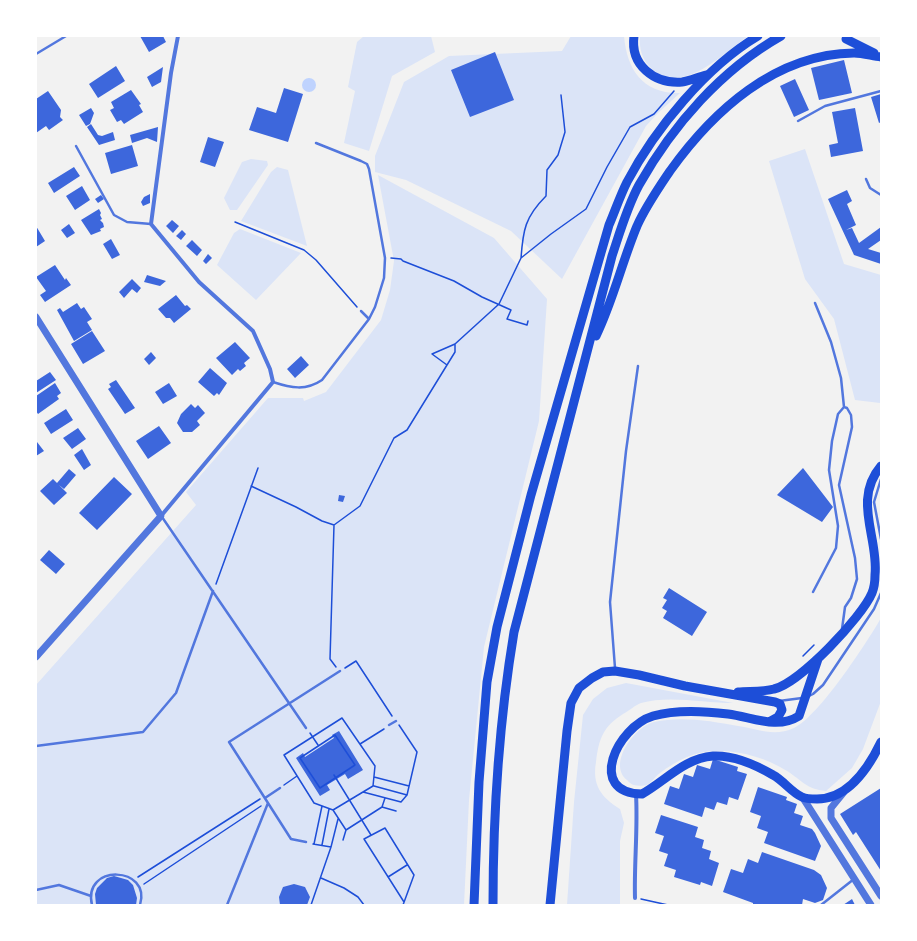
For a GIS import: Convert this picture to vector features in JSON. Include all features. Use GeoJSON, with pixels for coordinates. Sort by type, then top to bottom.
{"type":"FeatureCollection","features":[{"type":"Feature","properties":{"kind":"main road"},"geometry":{"type":"LineString","coordinates":[[634,36],[633,46],[636,59],[641,67],[653,76],[681,82],[711,73]]}},
{"type":"Feature","properties":{"kind":"main road"},"geometry":{"type":"LineString","coordinates":[[474,905],[479,775],[487,682],[497,627],[531,495],[609,225],[627,182],[659,132],[696,87],[738,48],[758,36]]}},
{"type":"Feature","properties":{"kind":"main road"},"geometry":{"type":"LineString","coordinates":[[493,905],[496,783],[505,684],[514,632],[622,224],[639,185],[667,143],[718,82],[759,48],[781,36]]}},
{"type":"Feature","properties":{"kind":"main road"},"geometry":{"type":"LineString","coordinates":[[846,39],[881,57]]}},
{"type":"Feature","properties":{"kind":"main road"},"geometry":{"type":"LineString","coordinates":[[587,354],[606,316],[637,226],[650,200],[693,140],[724,108],[753,86],[787,67],[830,55],[855,53],[881,57]]}},
{"type":"Feature","properties":{"kind":"main road"},"geometry":{"type":"LineString","coordinates":[[728,692],[775,689],[793,678],[818,659],[862,610],[872,592],[876,573],[867,514],[869,492],[872,481],[881,466]]}},
{"type":"Feature","properties":{"kind":"main road"},"geometry":{"type":"LineString","coordinates":[[818,659],[799,716],[791,721],[783,723],[769,722],[730,714],[702,711],[667,712],[642,720],[631,728],[618,746],[613,758],[611,773],[616,784],[624,791],[642,794],[693,761],[712,756],[726,756],[738,759],[774,775],[803,798],[824,799],[845,791],[863,772],[881,742]]}},
{"type":"Feature","properties":{"kind":"main road"},"geometry":{"type":"LineString","coordinates":[[550,905],[567,731],[572,703],[579,688],[603,672],[615,671],[685,686],[728,692],[780,704],[782,710],[778,717],[769,722]]}},
{"type":"Feature","properties":{"kind":"street"},"geometry":{"type":"LineString","coordinates":[[36,657],[161,516],[273,382],[270,369],[254,331],[199,282],[151,224],[171,73],[178,36]]}},
{"type":"Feature","properties":{"kind":"street"},"geometry":{"type":"LineString","coordinates":[[36,317],[161,516]]}},
{"type":"Feature","properties":{"kind":"street"},"geometry":{"type":"LineString","coordinates":[[845,791],[831,808],[830,818],[881,896]]}},
{"type":"Feature","properties":{"kind":"street"},"geometry":{"type":"LineString","coordinates":[[635,898],[634,866],[638,821],[636,794]]}},
{"type":"Feature","properties":{"kind":"street"},"geometry":{"type":"LineString","coordinates":[[803,798],[871,905]]}},
{"type":"Feature","properties":{"kind":"lane"},"geometry":{"type":"LineString","coordinates":[[36,54],[66,36]]}},
{"type":"Feature","properties":{"kind":"lane"},"geometry":{"type":"LineString","coordinates":[[798,121],[825,106],[881,91]]}},
{"type":"Feature","properties":{"kind":"lane"},"geometry":{"type":"LineString","coordinates":[[273,382],[294,388],[314,386],[322,380],[369,319],[375,307],[384,278],[385,258],[372,183],[367,164],[316,143]]}},
{"type":"Feature","properties":{"kind":"lane"},"geometry":{"type":"LineString","coordinates":[[76,146],[114,215],[127,222],[151,224]]}},
{"type":"Feature","properties":{"kind":"lane"},"geometry":{"type":"LineString","coordinates":[[866,180],[870,188],[881,195]]}},
{"type":"Feature","properties":{"kind":"lane"},"geometry":{"type":"LineString","coordinates":[[815,302],[831,342],[841,378],[844,407],[847,408],[851,415],[852,427],[839,485],[855,558],[857,579],[851,598],[845,607],[842,634]]}},
{"type":"Feature","properties":{"kind":"lane"},"geometry":{"type":"LineString","coordinates":[[361,311],[369,319]]}},
{"type":"Feature","properties":{"kind":"lane"},"geometry":{"type":"LineString","coordinates":[[615,671],[610,602],[626,451],[638,366]]}},
{"type":"Feature","properties":{"kind":"lane"},"geometry":{"type":"LineString","coordinates":[[813,592],[836,548],[838,526],[829,470],[832,441],[838,414],[844,407]]}},
{"type":"Feature","properties":{"kind":"lane"},"geometry":{"type":"LineString","coordinates":[[881,479],[874,502],[881,539]]}},
{"type":"Feature","properties":{"kind":"lane"},"geometry":{"type":"LineString","coordinates":[[161,516],[306,728]]}},
{"type":"Feature","properties":{"kind":"lane"},"geometry":{"type":"LineString","coordinates":[[36,746],[143,732],[176,693],[213,591]]}},
{"type":"Feature","properties":{"kind":"lane"},"geometry":{"type":"LineString","coordinates":[[775,702],[806,697],[814,694],[822,685],[874,609],[881,593]]}},
{"type":"Feature","properties":{"kind":"lane"},"geometry":{"type":"LineString","coordinates":[[306,842],[291,839],[229,742],[340,671]]}},
{"type":"Feature","properties":{"kind":"lane"},"geometry":{"type":"LineString","coordinates":[[389,725],[396,721]]}},
{"type":"Feature","properties":{"kind":"lane"},"geometry":{"type":"LineString","coordinates":[[227,905],[266,800],[280,788]]}},
{"type":"Feature","properties":{"kind":"lane"},"geometry":{"type":"LineString","coordinates":[[92,905],[91,896],[98,881],[104,876],[119,873],[133,880],[139,888],[141,895],[140,905]]}},
{"type":"Feature","properties":{"kind":"lane"},"geometry":{"type":"LineString","coordinates":[[821,905],[855,879]]}},
{"type":"Feature","properties":{"kind":"lane"},"geometry":{"type":"LineString","coordinates":[[36,890],[59,885],[91,896]]}},
{"type":"Feature","properties":{"kind":"path"},"geometry":{"type":"LineString","coordinates":[[521,258],[586,209],[607,167],[630,127],[654,114],[674,91]]}},
{"type":"Feature","properties":{"kind":"path"},"geometry":{"type":"LineString","coordinates":[[447,365],[432,354],[455,344],[499,304],[521,258],[522,233],[535,208],[546,196],[547,170],[558,155],[565,132],[561,95]]}},
{"type":"Feature","properties":{"kind":"path"},"geometry":{"type":"LineString","coordinates":[[236,222],[304,250],[316,260],[361,311]]}},
{"type":"Feature","properties":{"kind":"path"},"geometry":{"type":"LineString","coordinates":[[385,258],[401,259],[454,281],[482,297],[511,310],[507,319],[527,325],[528,321]]}},
{"type":"Feature","properties":{"kind":"path"},"geometry":{"type":"LineString","coordinates":[[334,525],[360,506],[394,438],[407,430],[455,352],[455,344]]}},
{"type":"Feature","properties":{"kind":"path"},"geometry":{"type":"LineString","coordinates":[[213,591],[258,468]]}},
{"type":"Feature","properties":{"kind":"path"},"geometry":{"type":"LineString","coordinates":[[251,486],[322,521],[334,525]]}},
{"type":"Feature","properties":{"kind":"path"},"geometry":{"type":"LineString","coordinates":[[334,525],[330,659],[340,671]]}},
{"type":"Feature","properties":{"kind":"path"},"geometry":{"type":"LineString","coordinates":[[803,656],[814,645]]}},
{"type":"Feature","properties":{"kind":"path"},"geometry":{"type":"LineString","coordinates":[[346,830],[332,810],[314,803],[284,755],[342,718],[375,766],[373,786]]}},
{"type":"Feature","properties":{"kind":"path"},"geometry":{"type":"LineString","coordinates":[[360,744],[384,729]]}},
{"type":"Feature","properties":{"kind":"path"},"geometry":{"type":"LineString","coordinates":[[335,735],[355,765],[335,776],[320,788],[300,758],[318,746],[335,735]]}},
{"type":"Feature","properties":{"kind":"path"},"geometry":{"type":"LineString","coordinates":[[312,736],[318,746]]}},
{"type":"Feature","properties":{"kind":"path"},"geometry":{"type":"LineString","coordinates":[[283,786],[297,776]]}},
{"type":"Feature","properties":{"kind":"path"},"geometry":{"type":"LineString","coordinates":[[335,776],[371,835]]}},
{"type":"Feature","properties":{"kind":"path"},"geometry":{"type":"LineString","coordinates":[[374,777],[409,786]]}},
{"type":"Feature","properties":{"kind":"path"},"geometry":{"type":"LineString","coordinates":[[332,810],[373,786],[407,795],[401,802],[363,792]]}},
{"type":"Feature","properties":{"kind":"path"},"geometry":{"type":"LineString","coordinates":[[343,840],[346,830],[382,807],[385,798]]}},
{"type":"Feature","properties":{"kind":"path"},"geometry":{"type":"LineString","coordinates":[[133,880],[266,800]]}},
{"type":"Feature","properties":{"kind":"path"},"geometry":{"type":"LineString","coordinates":[[139,888],[266,800]]}},
{"type":"Feature","properties":{"kind":"path"},"geometry":{"type":"LineString","coordinates":[[322,806],[313,843],[331,847]]}},
{"type":"Feature","properties":{"kind":"path"},"geometry":{"type":"LineString","coordinates":[[382,807],[396,810]]}},
{"type":"Feature","properties":{"kind":"path"},"geometry":{"type":"LineString","coordinates":[[322,845],[329,809]]}},
{"type":"Feature","properties":{"kind":"path"},"geometry":{"type":"LineString","coordinates":[[311,905],[331,847],[338,819]]}},
{"type":"Feature","properties":{"kind":"path"},"geometry":{"type":"LineString","coordinates":[[402,905],[404,902],[414,875],[385,828],[364,839],[404,902]]}},
{"type":"Feature","properties":{"kind":"path"},"geometry":{"type":"LineString","coordinates":[[388,877],[407,865]]}},
{"type":"Feature","properties":{"kind":"path"},"geometry":{"type":"LineString","coordinates":[[320,878],[353,894],[364,905]]}},
{"type":"Feature","properties":{"kind":"path"},"geometry":{"type":"LineString","coordinates":[[635,898],[668,905]]}},
{"type":"Feature","properties":{"kind":"shaded area"},"geometry":{"type":"Polygon","coordinates":[[[364,36],[431,36],[435,52],[392,76],[369,151],[344,143],[355,91],[348,87],[357,42],[364,36]]]}},
{"type":"Feature","properties":{"kind":"shaded area"},"geometry":{"type":"Polygon","coordinates":[[[571,36],[624,36],[629,59],[639,78],[656,89],[680,93],[646,126],[562,279],[511,231],[406,180],[375,172],[375,156],[404,82],[449,56],[562,51],[571,36]]]}},
{"type":"Feature","properties":{"kind":"shaded area"},"geometry":{"type":"Polygon","coordinates":[[[640,36],[748,36],[702,69],[689,75],[676,78],[664,76],[649,66],[642,54],[640,36]]]}},
{"type":"Feature","properties":{"kind":"shaded area"},"geometry":{"type":"Polygon","coordinates":[[[805,149],[844,264],[881,275],[881,407],[880,403],[855,400],[834,319],[805,279],[769,161],[805,149]]]}},
{"type":"Feature","properties":{"kind":"shaded area"},"geometry":{"type":"Polygon","coordinates":[[[251,159],[267,161],[268,165],[237,210],[230,210],[224,198],[242,162],[251,159]]]}},
{"type":"Feature","properties":{"kind":"shaded area"},"geometry":{"type":"Polygon","coordinates":[[[277,167],[288,170],[307,246],[241,221],[271,172],[277,167]]]}},
{"type":"Feature","properties":{"kind":"shaded area"},"geometry":{"type":"Polygon","coordinates":[[[378,175],[494,238],[547,299],[539,421],[484,647],[469,800],[464,905],[36,905],[36,685],[196,505],[186,492],[268,398],[303,398],[304,401],[326,392],[381,320],[390,290],[394,261],[378,175]]]}},
{"type":"Feature","properties":{"kind":"shaded area"},"geometry":{"type":"Polygon","coordinates":[[[240,229],[301,253],[256,300],[217,265],[234,233],[240,229]]]}},
{"type":"Feature","properties":{"kind":"shaded area"},"geometry":{"type":"Polygon","coordinates":[[[881,618],[881,701],[863,749],[852,768],[826,791],[819,790],[805,784],[771,762],[743,753],[724,751],[708,751],[679,761],[658,774],[649,784],[646,785],[639,786],[632,784],[622,773],[620,765],[626,746],[639,730],[654,722],[685,719],[717,722],[773,732],[787,731],[794,728],[804,721],[829,695],[865,644],[881,618]]]}},
{"type":"Feature","properties":{"kind":"shaded area"},"geometry":{"type":"Polygon","coordinates":[[[626,683],[733,703],[675,699],[641,703],[616,719],[606,729],[597,754],[595,777],[599,790],[608,800],[620,809],[624,823],[620,841],[620,905],[567,905],[574,802],[583,715],[593,699],[607,688],[626,683]]]}},
{"type":"Feature","properties":{"kind":"water"},"geometry":{"type":"Polygon","coordinates":[[[306,78],[312,78],[316,82],[316,88],[312,92],[306,92],[302,88],[302,82],[306,78]]]}},
{"type":"Feature","properties":{"kind":"building"},"geometry":{"type":"Polygon","coordinates":[[[140,36],[163,36],[166,42],[149,52],[140,36]]]}},
{"type":"Feature","properties":{"kind":"building"},"geometry":{"type":"Polygon","coordinates":[[[495,52],[514,100],[470,117],[451,70],[495,52]]]}},
{"type":"Feature","properties":{"kind":"building"},"geometry":{"type":"Polygon","coordinates":[[[844,60],[852,93],[819,100],[811,68],[844,60]]]}},
{"type":"Feature","properties":{"kind":"building"},"geometry":{"type":"Polygon","coordinates":[[[116,66],[125,81],[98,98],[89,84],[116,66]]]}},
{"type":"Feature","properties":{"kind":"building"},"geometry":{"type":"Polygon","coordinates":[[[163,67],[161,82],[152,87],[147,77],[163,67]]]}},
{"type":"Feature","properties":{"kind":"building"},"geometry":{"type":"Polygon","coordinates":[[[795,79],[809,110],[794,117],[780,86],[795,79]]]}},
{"type":"Feature","properties":{"kind":"building"},"geometry":{"type":"Polygon","coordinates":[[[284,88],[303,94],[288,142],[249,130],[257,107],[276,113],[284,88]]]}},
{"type":"Feature","properties":{"kind":"building"},"geometry":{"type":"Polygon","coordinates":[[[131,90],[141,104],[139,105],[143,112],[124,124],[121,120],[117,122],[110,110],[114,108],[111,102],[131,90]]]}},
{"type":"Feature","properties":{"kind":"building"},"geometry":{"type":"Polygon","coordinates":[[[48,91],[61,110],[60,117],[63,120],[49,130],[46,126],[36,133],[36,99],[48,91]]]}},
{"type":"Feature","properties":{"kind":"building"},"geometry":{"type":"Polygon","coordinates":[[[881,94],[881,122],[879,123],[871,97],[881,94]]]}},
{"type":"Feature","properties":{"kind":"building"},"geometry":{"type":"Polygon","coordinates":[[[91,108],[94,113],[90,124],[86,126],[79,115],[91,108]]]}},
{"type":"Feature","properties":{"kind":"building"},"geometry":{"type":"Polygon","coordinates":[[[855,108],[863,151],[831,157],[829,145],[838,143],[832,112],[855,108]]]}},
{"type":"Feature","properties":{"kind":"building"},"geometry":{"type":"Polygon","coordinates":[[[91,124],[98,135],[102,136],[113,132],[115,140],[99,145],[87,127],[91,124]]]}},
{"type":"Feature","properties":{"kind":"building"},"geometry":{"type":"Polygon","coordinates":[[[158,127],[157,142],[147,138],[132,143],[130,135],[158,127]]]}},
{"type":"Feature","properties":{"kind":"building"},"geometry":{"type":"Polygon","coordinates":[[[208,137],[224,142],[215,167],[200,162],[208,137]]]}},
{"type":"Feature","properties":{"kind":"building"},"geometry":{"type":"Polygon","coordinates":[[[132,145],[138,166],[111,174],[105,153],[132,145]]]}},
{"type":"Feature","properties":{"kind":"building"},"geometry":{"type":"Polygon","coordinates":[[[74,167],[80,176],[54,193],[48,183],[74,167]]]}},
{"type":"Feature","properties":{"kind":"building"},"geometry":{"type":"Polygon","coordinates":[[[82,186],[90,200],[75,210],[66,196],[82,186]]]}},
{"type":"Feature","properties":{"kind":"building"},"geometry":{"type":"Polygon","coordinates":[[[847,190],[852,201],[847,204],[856,225],[846,230],[852,228],[859,243],[881,227],[881,240],[868,249],[881,253],[881,264],[854,255],[828,199],[847,190]]]}},
{"type":"Feature","properties":{"kind":"building"},"geometry":{"type":"Polygon","coordinates":[[[150,194],[150,203],[143,206],[141,202],[144,197],[150,194]]]}},
{"type":"Feature","properties":{"kind":"building"},"geometry":{"type":"Polygon","coordinates":[[[101,195],[104,199],[98,203],[95,199],[101,195]]]}},
{"type":"Feature","properties":{"kind":"building"},"geometry":{"type":"Polygon","coordinates":[[[99,209],[102,219],[100,220],[104,227],[100,229],[101,231],[91,235],[81,220],[99,209]]]}},
{"type":"Feature","properties":{"kind":"building"},"geometry":{"type":"Polygon","coordinates":[[[172,220],[179,226],[173,233],[166,226],[172,220]]]}},
{"type":"Feature","properties":{"kind":"building"},"geometry":{"type":"Polygon","coordinates":[[[69,224],[75,233],[67,238],[61,230],[69,224]]]}},
{"type":"Feature","properties":{"kind":"building"},"geometry":{"type":"Polygon","coordinates":[[[36,226],[45,241],[36,247],[36,226]]]}},
{"type":"Feature","properties":{"kind":"building"},"geometry":{"type":"Polygon","coordinates":[[[182,230],[186,234],[181,240],[176,236],[182,230]]]}},
{"type":"Feature","properties":{"kind":"building"},"geometry":{"type":"Polygon","coordinates":[[[111,239],[120,255],[112,259],[103,244],[111,239]]]}},
{"type":"Feature","properties":{"kind":"building"},"geometry":{"type":"Polygon","coordinates":[[[192,240],[202,250],[197,256],[186,246],[192,240]]]}},
{"type":"Feature","properties":{"kind":"building"},"geometry":{"type":"Polygon","coordinates":[[[208,254],[212,258],[206,264],[203,261],[208,254]]]}},
{"type":"Feature","properties":{"kind":"building"},"geometry":{"type":"Polygon","coordinates":[[[55,265],[65,280],[66,278],[71,285],[45,302],[40,295],[46,291],[36,277],[55,265]]]}},
{"type":"Feature","properties":{"kind":"building"},"geometry":{"type":"Polygon","coordinates":[[[147,275],[166,281],[160,286],[144,282],[147,275]]]}},
{"type":"Feature","properties":{"kind":"building"},"geometry":{"type":"Polygon","coordinates":[[[132,279],[141,288],[137,293],[132,289],[124,298],[119,292],[132,279]]]}},
{"type":"Feature","properties":{"kind":"building"},"geometry":{"type":"Polygon","coordinates":[[[176,295],[185,306],[187,305],[191,309],[174,323],[170,318],[166,318],[158,309],[176,295]]]}},
{"type":"Feature","properties":{"kind":"building"},"geometry":{"type":"Polygon","coordinates":[[[77,303],[81,309],[84,307],[92,319],[87,322],[92,330],[74,341],[57,310],[60,308],[63,312],[77,303]]]}},
{"type":"Feature","properties":{"kind":"building"},"geometry":{"type":"Polygon","coordinates":[[[92,331],[105,351],[83,364],[71,344],[92,331]]]}},
{"type":"Feature","properties":{"kind":"building"},"geometry":{"type":"Polygon","coordinates":[[[235,342],[250,358],[244,363],[246,366],[240,371],[238,369],[232,375],[216,358],[235,342]]]}},
{"type":"Feature","properties":{"kind":"building"},"geometry":{"type":"Polygon","coordinates":[[[151,352],[156,358],[149,365],[144,359],[151,352]]]}},
{"type":"Feature","properties":{"kind":"building"},"geometry":{"type":"Polygon","coordinates":[[[301,356],[309,365],[295,378],[287,369],[301,356]]]}},
{"type":"Feature","properties":{"kind":"building"},"geometry":{"type":"Polygon","coordinates":[[[210,368],[227,383],[219,395],[217,393],[214,396],[198,382],[210,368]]]}},
{"type":"Feature","properties":{"kind":"building"},"geometry":{"type":"Polygon","coordinates":[[[50,372],[56,380],[36,393],[36,381],[50,372]]]}},
{"type":"Feature","properties":{"kind":"building"},"geometry":{"type":"Polygon","coordinates":[[[116,380],[135,408],[125,414],[108,389],[111,387],[109,384],[116,380]]]}},
{"type":"Feature","properties":{"kind":"building"},"geometry":{"type":"Polygon","coordinates":[[[55,383],[61,393],[57,396],[59,399],[38,414],[36,411],[36,396],[55,383]]]}},
{"type":"Feature","properties":{"kind":"building"},"geometry":{"type":"Polygon","coordinates":[[[169,383],[177,396],[163,404],[155,392],[169,383]]]}},
{"type":"Feature","properties":{"kind":"building"},"geometry":{"type":"Polygon","coordinates":[[[191,404],[195,408],[198,405],[205,413],[197,421],[200,425],[192,432],[183,432],[177,423],[181,414],[191,404]]]}},
{"type":"Feature","properties":{"kind":"building"},"geometry":{"type":"Polygon","coordinates":[[[66,409],[73,420],[51,434],[44,423],[66,409]]]}},
{"type":"Feature","properties":{"kind":"building"},"geometry":{"type":"Polygon","coordinates":[[[159,426],[171,443],[148,459],[136,441],[159,426]]]}},
{"type":"Feature","properties":{"kind":"building"},"geometry":{"type":"Polygon","coordinates":[[[78,428],[86,439],[72,449],[63,438],[78,428]]]}},
{"type":"Feature","properties":{"kind":"building"},"geometry":{"type":"Polygon","coordinates":[[[37,442],[44,451],[36,456],[36,443],[37,442]]]}},
{"type":"Feature","properties":{"kind":"building"},"geometry":{"type":"Polygon","coordinates":[[[82,449],[91,465],[84,470],[74,455],[82,449]]]}},
{"type":"Feature","properties":{"kind":"building"},"geometry":{"type":"Polygon","coordinates":[[[803,468],[833,507],[822,522],[777,495],[803,468]]]}},
{"type":"Feature","properties":{"kind":"building"},"geometry":{"type":"Polygon","coordinates":[[[69,469],[76,475],[64,489],[59,485],[67,493],[54,505],[40,491],[53,479],[57,483],[69,469]]]}},
{"type":"Feature","properties":{"kind":"building"},"geometry":{"type":"Polygon","coordinates":[[[114,477],[132,494],[97,530],[79,513],[114,477]]]}},
{"type":"Feature","properties":{"kind":"building"},"geometry":{"type":"Polygon","coordinates":[[[339,495],[345,496],[343,502],[338,501],[339,495]]]}},
{"type":"Feature","properties":{"kind":"building"},"geometry":{"type":"Polygon","coordinates":[[[49,550],[65,564],[56,574],[40,560],[49,550]]]}},
{"type":"Feature","properties":{"kind":"building"},"geometry":{"type":"Polygon","coordinates":[[[669,588],[707,612],[692,636],[663,618],[667,611],[662,608],[667,600],[663,598],[669,588]]]}},
{"type":"Feature","properties":{"kind":"building"},"geometry":{"type":"Polygon","coordinates":[[[339,731],[363,770],[348,779],[345,774],[327,785],[330,790],[320,796],[296,758],[303,753],[305,757],[334,738],[332,735],[339,731]]]}},
{"type":"Feature","properties":{"kind":"building"},"geometry":{"type":"Polygon","coordinates":[[[713,759],[738,767],[737,771],[747,774],[738,800],[729,797],[727,805],[717,802],[714,810],[705,807],[702,817],[664,804],[670,786],[679,789],[684,774],[693,777],[697,765],[710,769],[713,759]]]}},
{"type":"Feature","properties":{"kind":"building"},"geometry":{"type":"Polygon","coordinates":[[[758,787],[787,797],[786,800],[797,804],[794,813],[803,816],[800,825],[812,829],[821,846],[815,861],[764,843],[768,832],[757,828],[761,816],[750,812],[758,787]]]}},
{"type":"Feature","properties":{"kind":"building"},"geometry":{"type":"Polygon","coordinates":[[[881,788],[881,871],[856,832],[853,835],[840,814],[881,788]]]}},
{"type":"Feature","properties":{"kind":"building"},"geometry":{"type":"Polygon","coordinates":[[[661,815],[698,827],[695,837],[704,840],[702,848],[711,851],[709,859],[719,863],[712,886],[701,882],[700,885],[674,877],[676,870],[664,866],[668,854],[659,851],[664,836],[655,833],[661,815]]]}},
{"type":"Feature","properties":{"kind":"building"},"geometry":{"type":"Polygon","coordinates":[[[762,852],[814,870],[821,875],[827,888],[823,900],[815,903],[803,899],[802,905],[753,905],[753,903],[723,892],[731,869],[743,873],[748,859],[758,863],[762,852]]]}},
{"type":"Feature","properties":{"kind":"building"},"geometry":{"type":"Polygon","coordinates":[[[114,876],[128,880],[133,885],[137,898],[136,905],[96,905],[95,894],[97,888],[107,878],[114,876]]]}},
{"type":"Feature","properties":{"kind":"building"},"geometry":{"type":"Polygon","coordinates":[[[294,884],[305,887],[310,897],[307,905],[280,905],[279,897],[283,887],[294,884]]]}},
{"type":"Feature","properties":{"kind":"building"},"geometry":{"type":"Polygon","coordinates":[[[852,899],[855,905],[843,905],[852,899]]]}}]}
